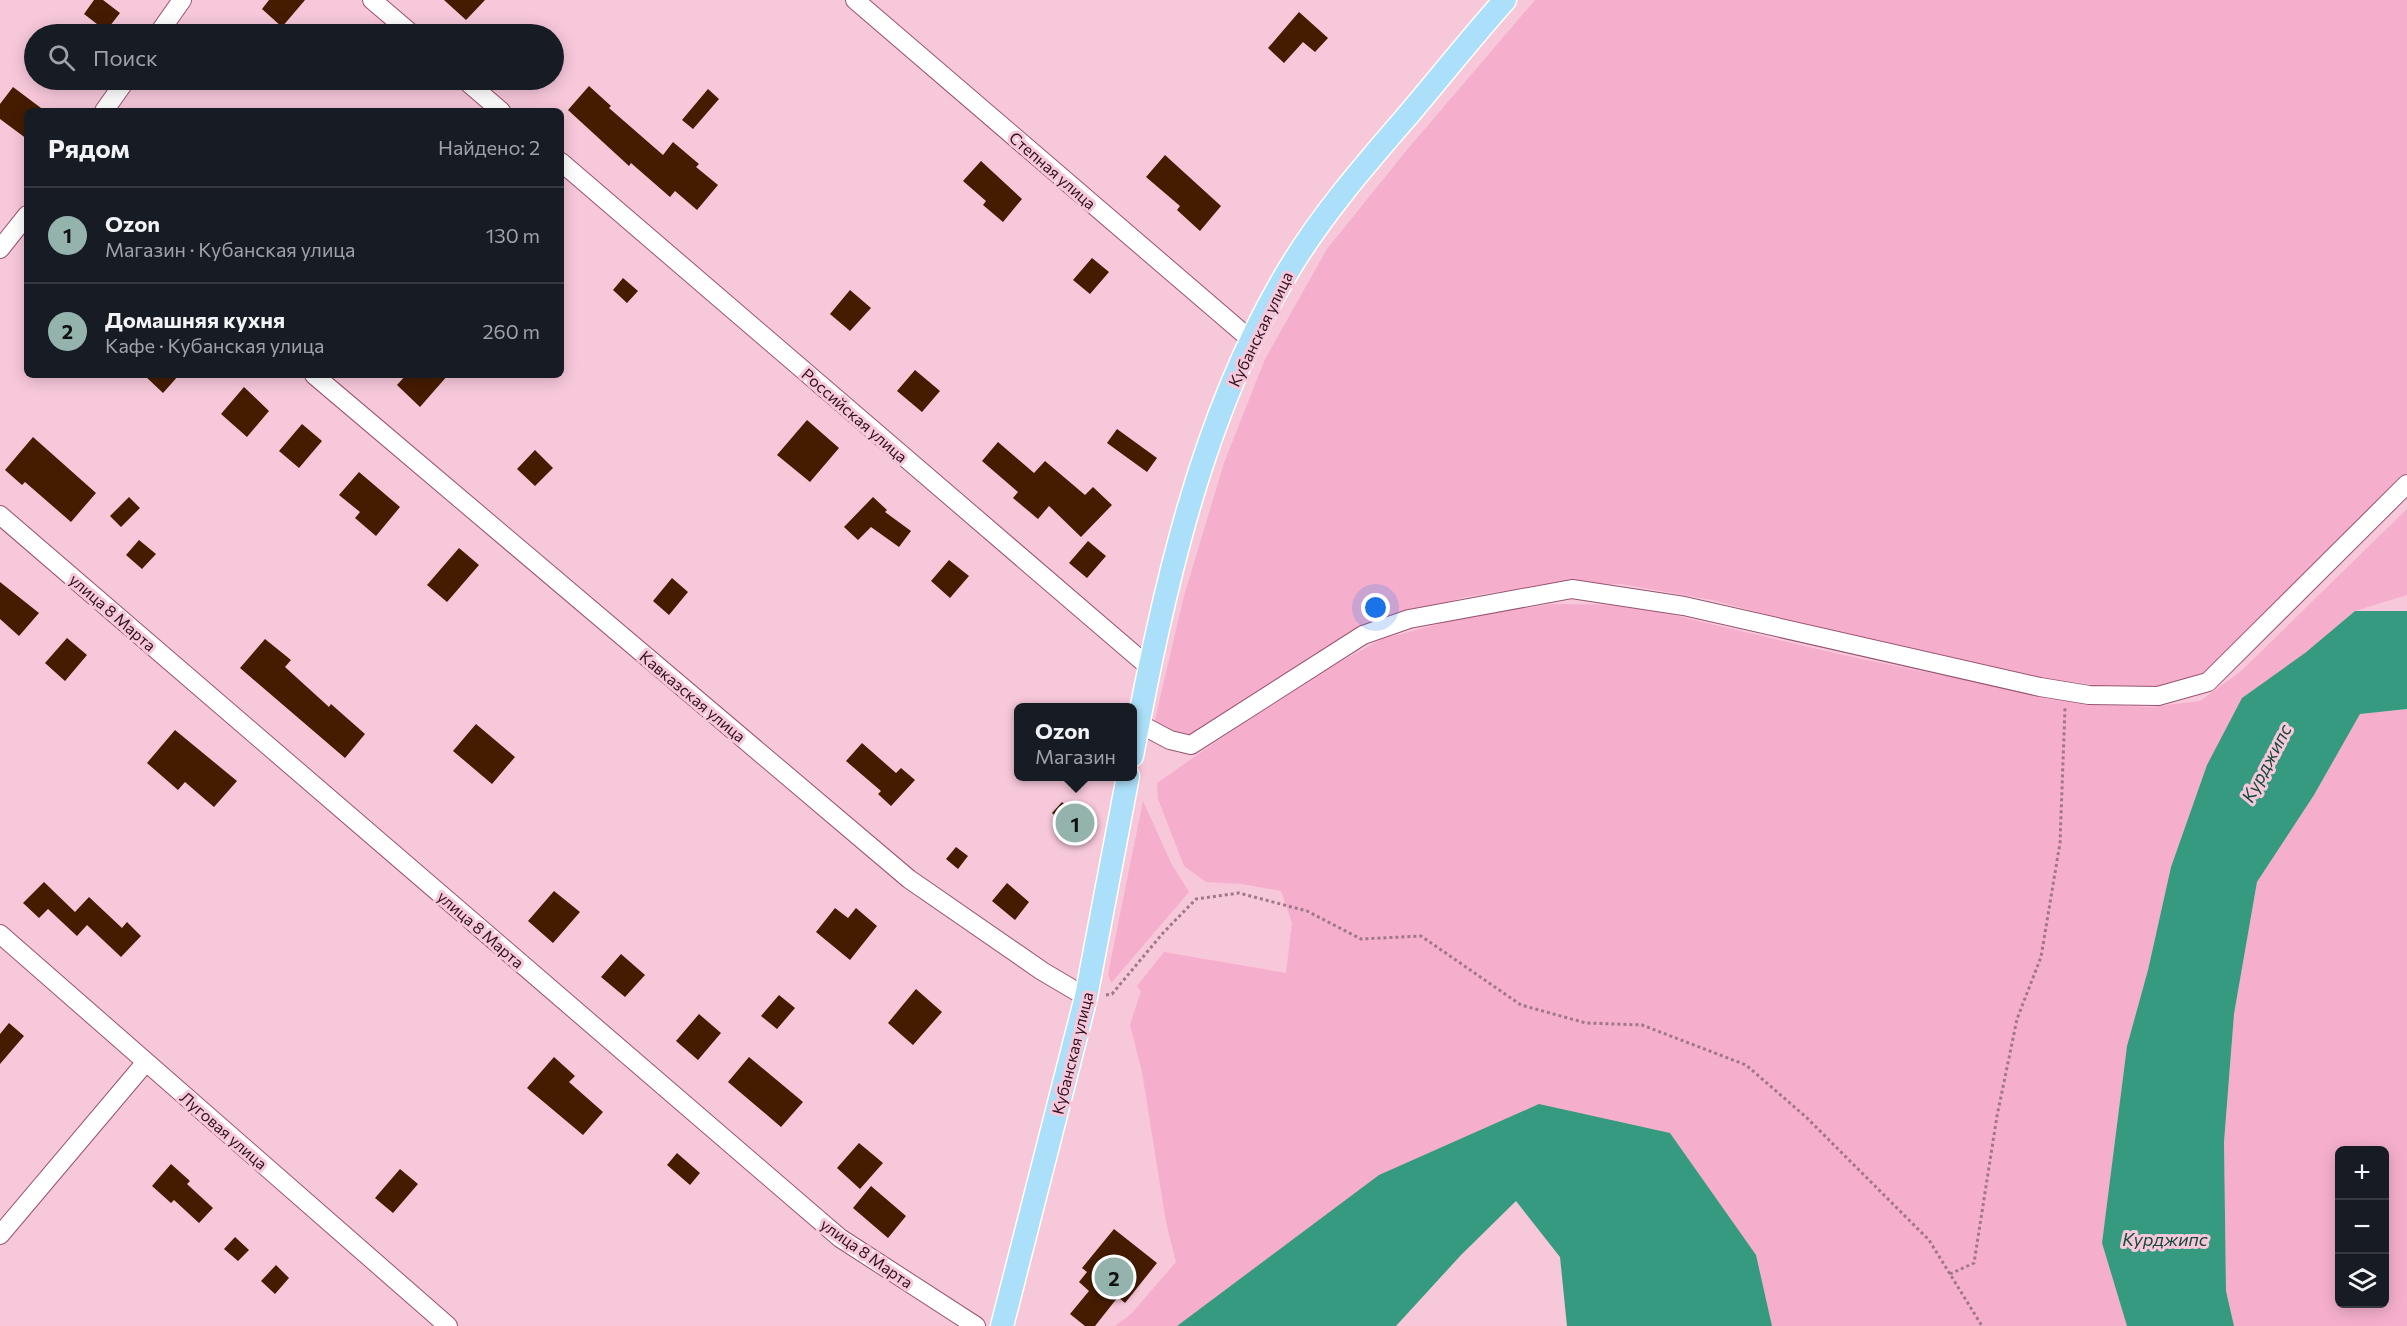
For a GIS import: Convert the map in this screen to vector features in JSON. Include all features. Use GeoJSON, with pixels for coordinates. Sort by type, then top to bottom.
{"type":"FeatureCollection","features":[{"type":"Feature","properties":{"kind":"main road","name":"Кубанская улица"},"geometry":{"type":"LineString","coordinates":[[1137,728],[1180,533],[1206,452],[1251,340],[1287,272],[1332,203],[1499,2]]}},
{"type":"Feature","properties":{"kind":"main road","name":"Кубанская улица"},"geometry":{"type":"LineString","coordinates":[[1002,1326],[1086,997],[1127,781]]}},
{"type":"Feature","properties":{"kind":"street"},"geometry":{"type":"LineString","coordinates":[[165,24],[182,0]]}},
{"type":"Feature","properties":{"kind":"street"},"geometry":{"type":"LineString","coordinates":[[372,0],[400,24]]}},
{"type":"Feature","properties":{"kind":"street","name":"Степная улица"},"geometry":{"type":"LineString","coordinates":[[855,0],[1251,340]]}},
{"type":"Feature","properties":{"kind":"street"},"geometry":{"type":"LineString","coordinates":[[106,108],[119,90]]}},
{"type":"Feature","properties":{"kind":"street"},"geometry":{"type":"LineString","coordinates":[[477,90],[498,108]]}},
{"type":"Feature","properties":{"kind":"street","name":"Российская улица"},"geometry":{"type":"LineString","coordinates":[[564,165],[1149,667]]}},
{"type":"Feature","properties":{"kind":"street"},"geometry":{"type":"LineString","coordinates":[[0,249],[24,218]]}},
{"type":"Feature","properties":{"kind":"street","name":"Кавказская улица"},"geometry":{"type":"LineString","coordinates":[[318,378],[909,879],[1042,971],[1086,997]]}},
{"type":"Feature","properties":{"kind":"street"},"geometry":{"type":"LineString","coordinates":[[1138,723],[1170,740],[1191,745],[1363,635],[1409,618],[1572,589],[1684,606],[2040,687],[2089,695],[2158,696],[2208,682],[2407,484]]}},
{"type":"Feature","properties":{"kind":"street","name":"улица 8 Марта"},"geometry":{"type":"LineString","coordinates":[[0,514],[840,1238],[976,1326]]}},
{"type":"Feature","properties":{"kind":"street","name":"Луговая улица"},"geometry":{"type":"LineString","coordinates":[[0,934],[448,1326]]}},
{"type":"Feature","properties":{"kind":"street"},"geometry":{"type":"LineString","coordinates":[[0,1235],[146,1062]]}},
{"type":"Feature","properties":{"kind":"path"},"geometry":{"type":"LineString","coordinates":[[1950,1274],[1974,1263],[1997,1116],[2017,1019],[2041,957],[2060,843],[2066,691]]}},
{"type":"Feature","properties":{"kind":"path"},"geometry":{"type":"LineString","coordinates":[[1086,997],[1112,994],[1163,933],[1196,899],[1239,893],[1307,911],[1361,939],[1421,936],[1521,1005],[1586,1023],[1642,1025],[1746,1065],[1806,1117],[1929,1240],[1982,1326]]}},
{"type":"Feature","properties":{"kind":"shaded area"},"geometry":{"type":"Polygon","coordinates":[[[1535,0],[2407,0],[2407,473],[2223,660],[2197,678],[2152,690],[2037,677],[1822,629],[1712,600],[1621,584],[1545,585],[1465,597],[1401,616],[1198,734],[1183,739],[1154,724],[1184,596],[1224,463],[1265,359],[1327,249],[1406,151],[1535,0]]]}},
{"type":"Feature","properties":{"kind":"shaded area"},"geometry":{"type":"Polygon","coordinates":[[[2407,509],[2407,595],[2355,611],[2305,653],[2207,765],[2171,867],[2148,970],[2127,1046],[2102,1243],[2127,1326],[1772,1326],[1755,1255],[1670,1133],[1269,1258],[1177,1326],[1115,1326],[1131,1314],[1176,1262],[1166,1222],[1142,1072],[1130,1025],[1141,991],[1137,986],[1164,952],[1286,973],[1292,923],[1281,891],[1242,884],[1206,882],[1184,866],[1158,799],[1157,783],[1299,684],[1382,639],[1446,622],[1551,604],[1631,605],[1843,655],[1940,675],[2004,684],[2047,699],[2098,705],[2150,707],[2200,701],[2240,672],[2407,509]]]}},
{"type":"Feature","properties":{"kind":"shaded area"},"geometry":{"type":"Polygon","coordinates":[[[2407,709],[2407,1326],[2234,1326],[2226,1291],[2224,1142],[2234,1014],[2257,882],[2314,795],[2360,714],[2407,709]]]}},
{"type":"Feature","properties":{"kind":"shaded area"},"geometry":{"type":"Polygon","coordinates":[[[1143,801],[1171,863],[1189,892],[1111,983],[1108,974],[1143,801]]]}},
{"type":"Feature","properties":{"kind":"water","name":"Курджипс"},"geometry":{"type":"Polygon","coordinates":[[[2355,611],[2407,611],[2407,709],[2360,714],[2314,795],[2257,882],[2234,1014],[2224,1142],[2226,1291],[2234,1326],[2127,1326],[2102,1243],[2127,1046],[2148,970],[2171,867],[2207,765],[2242,698],[2305,653],[2355,611]]]}},
{"type":"Feature","properties":{"kind":"water"},"geometry":{"type":"Polygon","coordinates":[[[1539,1104],[1670,1133],[1756,1255],[1772,1326],[1567,1326],[1560,1257],[1516,1201],[1461,1255],[1396,1326],[1177,1326],[1379,1175],[1539,1104]]]}},
{"type":"Feature","properties":{"kind":"building"},"geometry":{"type":"Polygon","coordinates":[[[94,0],[103,0],[120,13],[111,24],[97,24],[84,14],[94,0]]]}},
{"type":"Feature","properties":{"kind":"building"},"geometry":{"type":"Polygon","coordinates":[[[269,0],[305,0],[285,24],[279,24],[262,9],[269,0]]]}},
{"type":"Feature","properties":{"kind":"building"},"geometry":{"type":"Polygon","coordinates":[[[444,0],[485,0],[466,20],[444,0]]]}},
{"type":"Feature","properties":{"kind":"building"},"geometry":{"type":"Polygon","coordinates":[[[1299,12],[1328,38],[1315,52],[1303,42],[1284,63],[1268,48],[1299,12]]]}},
{"type":"Feature","properties":{"kind":"building"},"geometry":{"type":"Polygon","coordinates":[[[589,86],[611,106],[609,108],[663,155],[673,142],[699,164],[696,167],[718,185],[697,210],[675,191],[670,197],[631,163],[629,166],[568,110],[589,86]]]}},
{"type":"Feature","properties":{"kind":"building"},"geometry":{"type":"Polygon","coordinates":[[[13,87],[41,108],[24,108],[24,137],[0,119],[0,104],[13,87]]]}},
{"type":"Feature","properties":{"kind":"building"},"geometry":{"type":"Polygon","coordinates":[[[708,89],[719,99],[693,129],[682,120],[708,89]]]}},
{"type":"Feature","properties":{"kind":"building"},"geometry":{"type":"Polygon","coordinates":[[[1165,155],[1221,206],[1200,231],[1177,210],[1180,206],[1146,177],[1165,155]]]}},
{"type":"Feature","properties":{"kind":"building"},"geometry":{"type":"Polygon","coordinates":[[[981,161],[1022,199],[1003,222],[983,205],[986,201],[963,181],[981,161]]]}},
{"type":"Feature","properties":{"kind":"building"},"geometry":{"type":"Polygon","coordinates":[[[1092,258],[1109,272],[1090,294],[1073,280],[1092,258]]]}},
{"type":"Feature","properties":{"kind":"building"},"geometry":{"type":"Polygon","coordinates":[[[623,278],[638,291],[627,303],[613,290],[623,278]]]}},
{"type":"Feature","properties":{"kind":"building"},"geometry":{"type":"Polygon","coordinates":[[[850,290],[871,308],[850,331],[830,314],[850,290]]]}},
{"type":"Feature","properties":{"kind":"building"},"geometry":{"type":"Polygon","coordinates":[[[915,370],[940,391],[922,412],[897,391],[915,370]]]}},
{"type":"Feature","properties":{"kind":"building"},"geometry":{"type":"Polygon","coordinates":[[[147,378],[176,378],[163,393],[147,378]]]}},
{"type":"Feature","properties":{"kind":"building"},"geometry":{"type":"Polygon","coordinates":[[[403,378],[445,378],[420,407],[397,385],[403,378]]]}},
{"type":"Feature","properties":{"kind":"building"},"geometry":{"type":"Polygon","coordinates":[[[244,387],[269,411],[247,437],[221,414],[244,387]]]}},
{"type":"Feature","properties":{"kind":"building"},"geometry":{"type":"Polygon","coordinates":[[[807,420],[839,448],[810,482],[777,455],[807,420]]]}},
{"type":"Feature","properties":{"kind":"building"},"geometry":{"type":"Polygon","coordinates":[[[302,424],[322,441],[299,468],[279,451],[302,424]]]}},
{"type":"Feature","properties":{"kind":"building"},"geometry":{"type":"Polygon","coordinates":[[[1117,429],[1157,458],[1147,472],[1107,443],[1117,429]]]}},
{"type":"Feature","properties":{"kind":"building"},"geometry":{"type":"Polygon","coordinates":[[[33,437],[96,493],[71,522],[25,482],[22,485],[5,470],[33,437]]]}},
{"type":"Feature","properties":{"kind":"building"},"geometry":{"type":"Polygon","coordinates":[[[998,442],[1034,473],[1045,461],[1085,495],[1093,487],[1112,505],[1081,537],[1049,506],[1038,519],[1013,498],[1018,492],[982,461],[998,442]]]}},
{"type":"Feature","properties":{"kind":"building"},"geometry":{"type":"Polygon","coordinates":[[[535,450],[553,468],[535,486],[517,469],[535,450]]]}},
{"type":"Feature","properties":{"kind":"building"},"geometry":{"type":"Polygon","coordinates":[[[359,472],[400,507],[376,536],[355,518],[360,512],[339,495],[359,472]]]}},
{"type":"Feature","properties":{"kind":"building"},"geometry":{"type":"Polygon","coordinates":[[[129,497],[140,508],[121,527],[110,516],[129,497]]]}},
{"type":"Feature","properties":{"kind":"building"},"geometry":{"type":"Polygon","coordinates":[[[873,497],[887,510],[885,512],[911,531],[899,547],[871,527],[858,540],[844,527],[873,497]]]}},
{"type":"Feature","properties":{"kind":"building"},"geometry":{"type":"Polygon","coordinates":[[[139,540],[156,554],[142,569],[126,555],[139,540]]]}},
{"type":"Feature","properties":{"kind":"building"},"geometry":{"type":"Polygon","coordinates":[[[1088,541],[1106,556],[1087,578],[1069,563],[1088,541]]]}},
{"type":"Feature","properties":{"kind":"building"},"geometry":{"type":"Polygon","coordinates":[[[459,548],[479,565],[447,602],[427,585],[459,548]]]}},
{"type":"Feature","properties":{"kind":"building"},"geometry":{"type":"Polygon","coordinates":[[[949,560],[969,576],[950,598],[931,581],[949,560]]]}},
{"type":"Feature","properties":{"kind":"building"},"geometry":{"type":"Polygon","coordinates":[[[672,578],[688,592],[669,615],[653,601],[672,578]]]}},
{"type":"Feature","properties":{"kind":"building"},"geometry":{"type":"Polygon","coordinates":[[[0,582],[39,613],[19,636],[0,619],[0,582]]]}},
{"type":"Feature","properties":{"kind":"building"},"geometry":{"type":"Polygon","coordinates":[[[67,638],[87,655],[65,681],[45,663],[67,638]]]}},
{"type":"Feature","properties":{"kind":"building"},"geometry":{"type":"Polygon","coordinates":[[[265,639],[291,660],[285,667],[329,707],[331,704],[365,734],[345,758],[240,668],[265,639]]]}},
{"type":"Feature","properties":{"kind":"building"},"geometry":{"type":"Polygon","coordinates":[[[476,724],[515,757],[492,784],[453,751],[476,724]]]}},
{"type":"Feature","properties":{"kind":"building"},"geometry":{"type":"Polygon","coordinates":[[[175,730],[237,781],[214,807],[185,782],[178,790],[147,763],[175,730]]]}},
{"type":"Feature","properties":{"kind":"building"},"geometry":{"type":"Polygon","coordinates":[[[862,743],[896,773],[901,768],[915,780],[891,806],[878,794],[881,791],[846,761],[862,743]]]}},
{"type":"Feature","properties":{"kind":"building"},"geometry":{"type":"Polygon","coordinates":[[[1062,802],[1084,822],[1075,833],[1052,813],[1062,802]]]}},
{"type":"Feature","properties":{"kind":"building"},"geometry":{"type":"Polygon","coordinates":[[[956,847],[968,856],[958,869],[946,859],[956,847]]]}},
{"type":"Feature","properties":{"kind":"building"},"geometry":{"type":"Polygon","coordinates":[[[44,882],[75,912],[89,897],[122,928],[127,922],[141,936],[121,957],[87,925],[77,936],[48,909],[39,918],[23,903],[44,882]]]}},
{"type":"Feature","properties":{"kind":"building"},"geometry":{"type":"Polygon","coordinates":[[[1007,883],[1029,902],[1015,920],[992,901],[1007,883]]]}},
{"type":"Feature","properties":{"kind":"building"},"geometry":{"type":"Polygon","coordinates":[[[554,891],[580,912],[553,943],[528,921],[554,891]]]}},
{"type":"Feature","properties":{"kind":"building"},"geometry":{"type":"Polygon","coordinates":[[[835,908],[848,918],[856,908],[877,926],[850,960],[816,932],[835,908]]]}},
{"type":"Feature","properties":{"kind":"building"},"geometry":{"type":"Polygon","coordinates":[[[621,954],[645,975],[625,997],[601,977],[621,954]]]}},
{"type":"Feature","properties":{"kind":"building"},"geometry":{"type":"Polygon","coordinates":[[[916,989],[942,1012],[913,1045],[888,1023],[916,989]]]}},
{"type":"Feature","properties":{"kind":"building"},"geometry":{"type":"Polygon","coordinates":[[[779,995],[795,1008],[777,1029],[761,1016],[779,995]]]}},
{"type":"Feature","properties":{"kind":"building"},"geometry":{"type":"Polygon","coordinates":[[[699,1014],[721,1033],[698,1060],[676,1041],[699,1014]]]}},
{"type":"Feature","properties":{"kind":"building"},"geometry":{"type":"Polygon","coordinates":[[[9,1023],[24,1036],[0,1064],[0,1034],[9,1023]]]}},
{"type":"Feature","properties":{"kind":"building"},"geometry":{"type":"Polygon","coordinates":[[[554,1057],[575,1076],[569,1082],[603,1112],[583,1135],[527,1088],[554,1057]]]}},
{"type":"Feature","properties":{"kind":"building"},"geometry":{"type":"Polygon","coordinates":[[[749,1057],[803,1102],[781,1127],[728,1082],[749,1057]]]}},
{"type":"Feature","properties":{"kind":"building"},"geometry":{"type":"Polygon","coordinates":[[[859,1143],[883,1163],[860,1189],[837,1168],[859,1143]]]}},
{"type":"Feature","properties":{"kind":"building"},"geometry":{"type":"Polygon","coordinates":[[[677,1153],[700,1173],[690,1185],[667,1165],[677,1153]]]}},
{"type":"Feature","properties":{"kind":"building"},"geometry":{"type":"Polygon","coordinates":[[[171,1164],[190,1181],[187,1184],[213,1208],[199,1223],[174,1200],[171,1203],[152,1186],[171,1164]]]}},
{"type":"Feature","properties":{"kind":"building"},"geometry":{"type":"Polygon","coordinates":[[[400,1169],[418,1184],[393,1213],[375,1198],[400,1169]]]}},
{"type":"Feature","properties":{"kind":"building"},"geometry":{"type":"Polygon","coordinates":[[[871,1186],[906,1216],[888,1238],[853,1208],[871,1186]]]}},
{"type":"Feature","properties":{"kind":"building"},"geometry":{"type":"Polygon","coordinates":[[[1114,1229],[1157,1263],[1125,1303],[1118,1297],[1095,1326],[1085,1326],[1070,1314],[1089,1291],[1079,1282],[1087,1272],[1082,1268],[1114,1229]]]}},
{"type":"Feature","properties":{"kind":"building"},"geometry":{"type":"Polygon","coordinates":[[[235,1237],[249,1250],[238,1261],[224,1249],[235,1237]]]}},
{"type":"Feature","properties":{"kind":"building"},"geometry":{"type":"Polygon","coordinates":[[[276,1265],[289,1278],[275,1294],[261,1281],[276,1265]]]}},
{"type":"Feature","properties":{"kind":"place","name":"Ozon"},"geometry":{"type":"Point","coordinates":[1075,823]}},
{"type":"Feature","properties":{"kind":"place","name":"Домашняя кухня"},"geometry":{"type":"Point","coordinates":[1114,1277]}}]}
